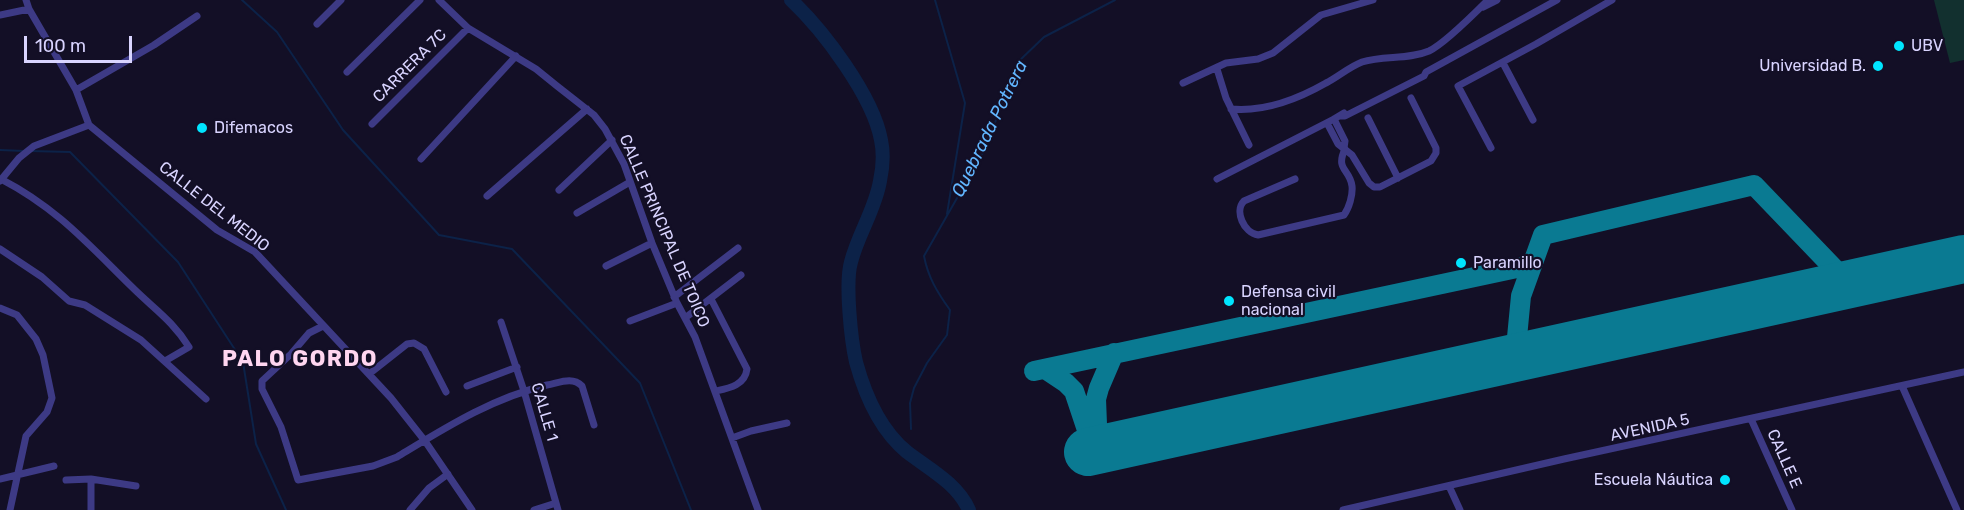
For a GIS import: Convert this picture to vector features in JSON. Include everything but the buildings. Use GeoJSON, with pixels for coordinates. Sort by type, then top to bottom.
{"type":"FeatureCollection","features":[{"type":"Feature","properties":{"kind":"street"},"geometry":{"type":"LineString","coordinates":[[26,0],[76,90],[89,125],[34,146],[19,158],[1,180],[29,194],[73,228],[177,329],[189,347],[165,361]]}},
{"type":"Feature","properties":{"kind":"street"},"geometry":{"type":"LineString","coordinates":[[317,24],[341,0]]}},
{"type":"Feature","properties":{"kind":"street"},"geometry":{"type":"LineString","coordinates":[[348,72],[420,0]]}},
{"type":"Feature","properties":{"kind":"street","name":"CALLE PRINCIPAL DE TOICO"},"geometry":{"type":"LineString","coordinates":[[439,0],[468,28],[536,69],[587,109],[612,140],[676,300],[695,336],[758,510]]}},
{"type":"Feature","properties":{"kind":"street"},"geometry":{"type":"LineString","coordinates":[[1183,83],[1232,61],[1258,59],[1273,53],[1321,15],[1373,0]]}},
{"type":"Feature","properties":{"kind":"street"},"geometry":{"type":"LineString","coordinates":[[1231,109],[1263,108],[1294,98],[1328,83],[1360,63],[1376,58],[1429,51],[1488,0]]}},
{"type":"Feature","properties":{"kind":"street"},"geometry":{"type":"LineString","coordinates":[[1478,10],[1497,0]]}},
{"type":"Feature","properties":{"kind":"street"},"geometry":{"type":"LineString","coordinates":[[1217,179],[1424,76],[1426,72],[1557,0]]}},
{"type":"Feature","properties":{"kind":"street"},"geometry":{"type":"LineString","coordinates":[[1491,148],[1458,86],[1503,63],[1612,0]]}},
{"type":"Feature","properties":{"kind":"street"},"geometry":{"type":"LineString","coordinates":[[0,15],[29,9]]}},
{"type":"Feature","properties":{"kind":"street"},"geometry":{"type":"LineString","coordinates":[[76,90],[154,45],[197,16]]}},
{"type":"Feature","properties":{"kind":"street","name":"CARRERA 7C"},"geometry":{"type":"LineString","coordinates":[[372,124],[468,28]]}},
{"type":"Feature","properties":{"kind":"street"},"geometry":{"type":"LineString","coordinates":[[421,159],[516,56]]}},
{"type":"Feature","properties":{"kind":"street"},"geometry":{"type":"LineString","coordinates":[[1503,63],[1533,120]]}},
{"type":"Feature","properties":{"kind":"street"},"geometry":{"type":"LineString","coordinates":[[1217,69],[1231,109],[1249,145]]}},
{"type":"Feature","properties":{"kind":"street"},"geometry":{"type":"LineString","coordinates":[[1334,120],[1338,144],[1357,162],[1365,177],[1374,187],[1380,188],[1431,161],[1436,153],[1436,148],[1411,98]]}},
{"type":"Feature","properties":{"kind":"street"},"geometry":{"type":"LineString","coordinates":[[487,196],[587,109]]}},
{"type":"Feature","properties":{"kind":"street"},"geometry":{"type":"LineString","coordinates":[[1368,118],[1398,178]]}},
{"type":"Feature","properties":{"kind":"street","name":"CALLE DEL MEDIO"},"geometry":{"type":"LineString","coordinates":[[89,125],[217,230],[255,252],[369,374],[425,441],[471,510]]}},
{"type":"Feature","properties":{"kind":"street"},"geometry":{"type":"LineString","coordinates":[[560,190],[612,140]]}},
{"type":"Feature","properties":{"kind":"street"},"geometry":{"type":"LineString","coordinates":[[1295,179],[1244,201],[1240,205],[1239,211],[1246,229],[1258,235],[1344,215],[1348,209],[1352,186],[1341,166],[1344,149]]}},
{"type":"Feature","properties":{"kind":"street"},"geometry":{"type":"LineString","coordinates":[[577,213],[630,182]]}},
{"type":"Feature","properties":{"kind":"street"},"geometry":{"type":"LineString","coordinates":[[606,266],[652,243]]}},
{"type":"Feature","properties":{"kind":"street"},"geometry":{"type":"LineString","coordinates":[[630,321],[676,300],[738,248]]}},
{"type":"Feature","properties":{"kind":"street"},"geometry":{"type":"LineString","coordinates":[[0,249],[42,277],[69,301],[85,305],[141,340],[206,399]]}},
{"type":"Feature","properties":{"kind":"street"},"geometry":{"type":"LineString","coordinates":[[685,318],[741,275]]}},
{"type":"Feature","properties":{"kind":"street"},"geometry":{"type":"LineString","coordinates":[[711,299],[747,369],[742,381],[716,391]]}},
{"type":"Feature","properties":{"kind":"street"},"geometry":{"type":"LineString","coordinates":[[0,308],[17,315],[36,339],[43,355],[52,398],[47,412],[26,436],[10,510]]}},
{"type":"Feature","properties":{"kind":"street","name":"CALLE 1"},"geometry":{"type":"LineString","coordinates":[[501,322],[517,367],[557,507]]}},
{"type":"Feature","properties":{"kind":"street"},"geometry":{"type":"LineString","coordinates":[[323,326],[304,338],[291,354],[262,381],[262,389],[281,427],[297,478],[302,480],[374,466],[397,457],[497,400],[570,380],[575,381],[583,389],[594,425]]}},
{"type":"Feature","properties":{"kind":"street"},"geometry":{"type":"LineString","coordinates":[[369,374],[407,344],[414,343],[424,350],[446,392]]}},
{"type":"Feature","properties":{"kind":"street"},"geometry":{"type":"LineString","coordinates":[[467,386],[517,367]]}},
{"type":"Feature","properties":{"kind":"street","name":"AVENIDA 5"},"geometry":{"type":"LineString","coordinates":[[1342,510],[1964,372]]}},
{"type":"Feature","properties":{"kind":"street"},"geometry":{"type":"LineString","coordinates":[[1902,386],[1957,510]]}},
{"type":"Feature","properties":{"kind":"street","name":"CALLE E"},"geometry":{"type":"LineString","coordinates":[[1751,420],[1792,510]]}},
{"type":"Feature","properties":{"kind":"street"},"geometry":{"type":"LineString","coordinates":[[732,438],[751,430],[787,423]]}},
{"type":"Feature","properties":{"kind":"street"},"geometry":{"type":"LineString","coordinates":[[0,479],[54,466]]}},
{"type":"Feature","properties":{"kind":"street"},"geometry":{"type":"LineString","coordinates":[[410,510],[429,488],[448,474]]}},
{"type":"Feature","properties":{"kind":"street"},"geometry":{"type":"LineString","coordinates":[[66,480],[92,479],[136,486]]}},
{"type":"Feature","properties":{"kind":"street"},"geometry":{"type":"LineString","coordinates":[[91,510],[92,479]]}},
{"type":"Feature","properties":{"kind":"street"},"geometry":{"type":"LineString","coordinates":[[1449,486],[1460,510]]}},
{"type":"Feature","properties":{"kind":"street"},"geometry":{"type":"LineString","coordinates":[[534,510],[557,507]]}},
{"type":"Feature","properties":{"kind":"green space"},"geometry":{"type":"Polygon","coordinates":[[[1934,0],[1964,0],[1964,60],[1950,63],[1934,0]]]}},
{"type":"Feature","properties":{"kind":"waterway"},"geometry":{"type":"LineString","coordinates":[[242,0],[277,32],[343,130],[439,235],[512,249],[640,383],[691,510]]}},
{"type":"Feature","properties":{"kind":"waterway"},"geometry":{"type":"LineString","coordinates":[[791,0],[817,28],[857,84],[876,123],[883,150],[878,192],[854,252],[849,271],[852,340],[864,387],[881,423],[897,443],[950,484],[964,500],[969,510]]}},
{"type":"Feature","properties":{"kind":"waterway"},"geometry":{"type":"LineString","coordinates":[[935,0],[965,103],[947,214]]}},
{"type":"Feature","properties":{"kind":"waterway","name":"Quebrada Potrera"},"geometry":{"type":"LineString","coordinates":[[911,429],[910,403],[914,388],[927,363],[947,335],[950,310],[934,284],[924,256],[985,149],[1018,62],[1044,37],[1115,0]]}},
{"type":"Feature","properties":{"kind":"waterway"},"geometry":{"type":"LineString","coordinates":[[0,150],[24,151]]}},
{"type":"Feature","properties":{"kind":"waterway"},"geometry":{"type":"LineString","coordinates":[[30,151],[70,152],[178,262],[243,362],[256,444],[286,510]]}},
{"type":"Feature","properties":{"kind":"taxiway"},"geometry":{"type":"LineString","coordinates":[[1515,358],[1521,296],[1543,235],[1754,185],[1849,284]]}},
{"type":"Feature","properties":{"kind":"taxiway"},"geometry":{"type":"LineString","coordinates":[[1034,371],[1531,265]]}},
{"type":"Feature","properties":{"kind":"taxiway"},"geometry":{"type":"LineString","coordinates":[[1098,450],[1096,399],[1114,353]]}},
{"type":"Feature","properties":{"kind":"taxiway"},"geometry":{"type":"LineString","coordinates":[[1045,369],[1074,391],[1091,442]]}},
{"type":"Feature","properties":{"kind":"runway"},"geometry":{"type":"LineString","coordinates":[[1088,452],[1964,259]]}},
{"type":"Feature","properties":{"kind":"place","name":"UBV"},"geometry":{"type":"Point","coordinates":[1899,46]}},
{"type":"Feature","properties":{"kind":"place","name":"Universidad B."},"geometry":{"type":"Point","coordinates":[1878,66]}},
{"type":"Feature","properties":{"kind":"place","name":"Difemacos"},"geometry":{"type":"Point","coordinates":[202,128]}},
{"type":"Feature","properties":{"kind":"place","name":"Paramillo"},"geometry":{"type":"Point","coordinates":[1461,263]}},
{"type":"Feature","properties":{"kind":"place","name":"Defensa civil nacional"},"geometry":{"type":"Point","coordinates":[1229,301]}},
{"type":"Feature","properties":{"kind":"place","name":"Escuela Náutica"},"geometry":{"type":"Point","coordinates":[1725,480]}},
{"type":"Feature","properties":{"kind":"district","name":"PALO GORDO"},"geometry":{"type":"Point","coordinates":[300,360]}}]}
